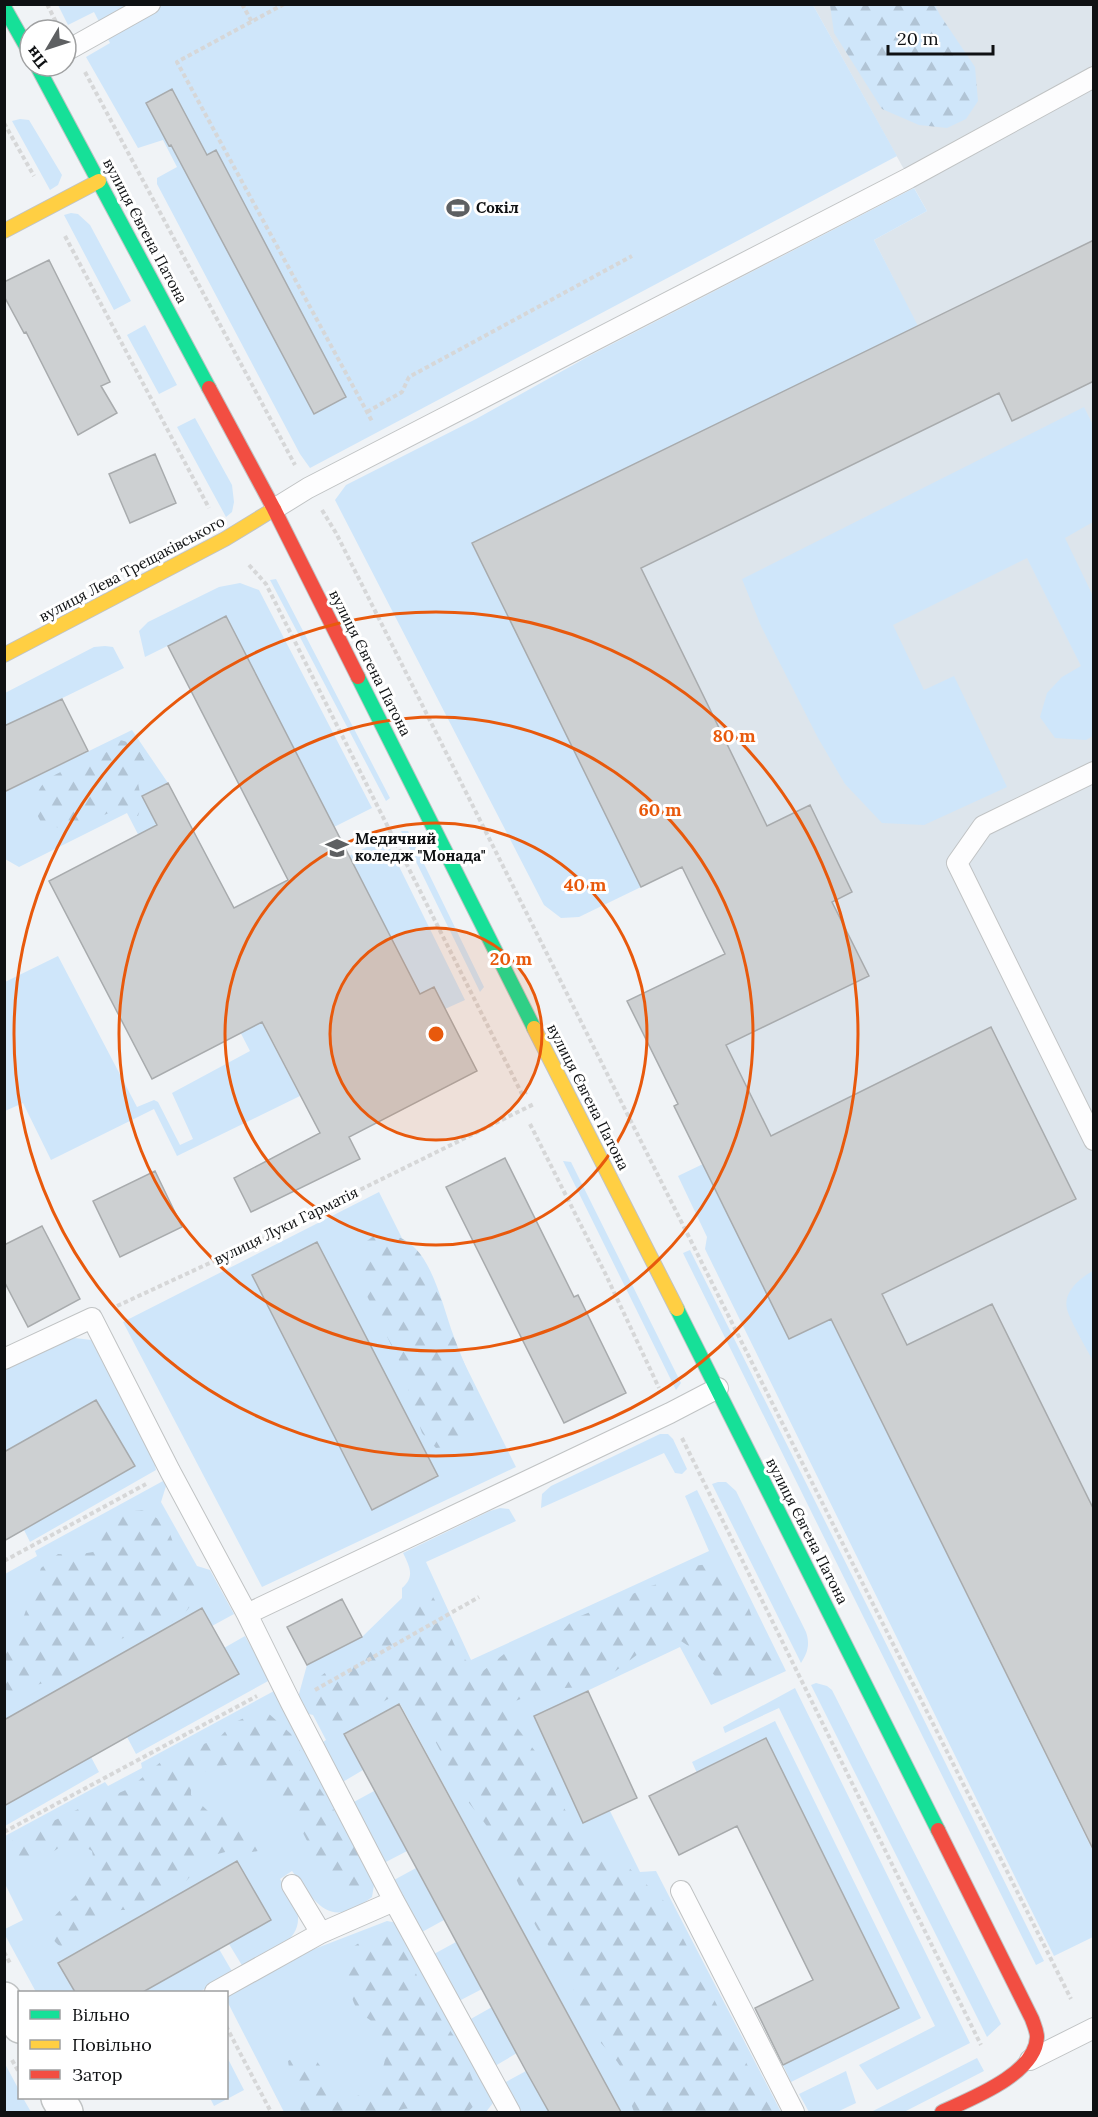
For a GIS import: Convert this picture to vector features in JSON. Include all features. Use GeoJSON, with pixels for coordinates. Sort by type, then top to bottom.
{"type":"FeatureCollection","features":[{"type":"Feature","properties":{"kind":"street","name":"вулиця Євгена Патона"},"geometry":{"type":"LineString","coordinates":[[4,7],[18,32]]}},
{"type":"Feature","properties":{"kind":"street","name":"вулиця Євгена Патона"},"geometry":{"type":"LineString","coordinates":[[44,78],[274,510],[718,1388],[1032,2019],[1037,2038],[1030,2060]]}},
{"type":"Feature","properties":{"kind":"street"},"geometry":{"type":"LineString","coordinates":[[4,231],[99,181]]}},
{"type":"Feature","properties":{"kind":"street","name":"вулиця Лева Трещаківського"},"geometry":{"type":"LineString","coordinates":[[4,655],[225,539],[274,510]]}},
{"type":"Feature","properties":{"kind":"street"},"geometry":{"type":"LineString","coordinates":[[942,2112],[1004,2081],[1030,2060]]}},
{"type":"Feature","properties":{"kind":"lane"},"geometry":{"type":"LineString","coordinates":[[78,45],[150,4]]}},
{"type":"Feature","properties":{"kind":"lane"},"geometry":{"type":"LineString","coordinates":[[274,510],[308,488],[909,178],[1094,77]]}},
{"type":"Feature","properties":{"kind":"lane"},"geometry":{"type":"LineString","coordinates":[[1094,772],[983,826],[957,863],[1094,1140]]}},
{"type":"Feature","properties":{"kind":"lane"},"geometry":{"type":"LineString","coordinates":[[4,1359],[92,1318],[394,1901],[510,2112]]}},
{"type":"Feature","properties":{"kind":"lane"},"geometry":{"type":"LineString","coordinates":[[247,1614],[718,1388]]}},
{"type":"Feature","properties":{"kind":"lane"},"geometry":{"type":"LineString","coordinates":[[292,1885],[321,1933]]}},
{"type":"Feature","properties":{"kind":"lane"},"geometry":{"type":"LineString","coordinates":[[681,1891],[794,2112]]}},
{"type":"Feature","properties":{"kind":"lane"},"geometry":{"type":"LineString","coordinates":[[217,1991],[321,1933],[394,1901]]}},
{"type":"Feature","properties":{"kind":"lane"},"geometry":{"type":"LineString","coordinates":[[1030,2060],[1094,2028]]}},
{"type":"Feature","properties":{"kind":"path"},"geometry":{"type":"LineString","coordinates":[[47,4],[54,18]]}},
{"type":"Feature","properties":{"kind":"path"},"geometry":{"type":"LineString","coordinates":[[242,4],[252,22]]}},
{"type":"Feature","properties":{"kind":"path"},"geometry":{"type":"LineString","coordinates":[[284,4],[177,62],[386,447]]}},
{"type":"Feature","properties":{"kind":"path"},"geometry":{"type":"LineString","coordinates":[[78,66],[308,488],[336,533],[1071,1999]]}},
{"type":"Feature","properties":{"kind":"path"},"geometry":{"type":"LineString","coordinates":[[4,123],[225,539],[266,584],[522,1094]]}},
{"type":"Feature","properties":{"kind":"path"},"geometry":{"type":"LineString","coordinates":[[367,412],[402,392],[409,377],[632,256]]}},
{"type":"Feature","properties":{"kind":"path","name":"вулиця Луки Гарматія"},"geometry":{"type":"LineString","coordinates":[[92,1318],[240,1249],[565,1089]]}},
{"type":"Feature","properties":{"kind":"path"},"geometry":{"type":"LineString","coordinates":[[530,1124],[605,1273],[699,1476],[981,2044]]}},
{"type":"Feature","properties":{"kind":"path"},"geometry":{"type":"LineString","coordinates":[[4,1561],[170,1471]]}},
{"type":"Feature","properties":{"kind":"path"},"geometry":{"type":"LineString","coordinates":[[291,1703],[479,1597]]}},
{"type":"Feature","properties":{"kind":"path"},"geometry":{"type":"LineString","coordinates":[[4,1832],[282,1682]]}},
{"type":"Feature","properties":{"kind":"path"},"geometry":{"type":"LineString","coordinates":[[228,2030],[271,2112]]}},
{"type":"Feature","properties":{"kind":"shaded area"},"geometry":{"type":"Polygon","coordinates":[[[813,5],[1093,5],[1093,1851],[831,1319],[789,1339],[674,1106],[716,1085],[627,1001],[725,953],[682,867],[641,887],[472,543],[917,326],[874,240],[927,211],[813,5]]]}},
{"type":"Feature","properties":{"kind":"green space","name":"Сокіл"},"geometry":{"type":"Polygon","coordinates":[[[58,5],[813,5],[897,156],[310,468],[300,454],[157,184],[157,178],[177,167],[163,140],[138,148],[86,57],[110,43],[94,12],[78,20],[78,18],[64,18],[58,5]]]}},
{"type":"Feature","properties":{"kind":"green space"},"geometry":{"type":"Polygon","coordinates":[[[830,5],[935,5],[975,67],[978,101],[966,119],[947,128],[919,125],[882,109],[834,33],[830,5]]]}},
{"type":"Feature","properties":{"kind":"green space"},"geometry":{"type":"Polygon","coordinates":[[[29,120],[62,175],[58,185],[50,190],[12,121],[29,120]]]}},
{"type":"Feature","properties":{"kind":"green space"},"geometry":{"type":"Polygon","coordinates":[[[914,188],[927,211],[874,240],[918,326],[473,543],[641,887],[579,917],[561,918],[544,905],[335,500],[346,485],[914,188]]]}},
{"type":"Feature","properties":{"kind":"green space"},"geometry":{"type":"Polygon","coordinates":[[[78,214],[90,225],[131,301],[114,310],[64,215],[78,214]]]}},
{"type":"Feature","properties":{"kind":"green space"},"geometry":{"type":"Polygon","coordinates":[[[145,325],[177,385],[159,394],[127,335],[145,325]]]}},
{"type":"Feature","properties":{"kind":"green space"},"geometry":{"type":"Polygon","coordinates":[[[1084,407],[1093,425],[1093,522],[1065,538],[1093,596],[1093,736],[1086,740],[1055,738],[1040,717],[1047,693],[1062,677],[1081,666],[1027,558],[893,625],[924,690],[954,676],[1007,787],[924,825],[882,823],[845,784],[818,738],[761,626],[742,579],[1084,407]]]}},
{"type":"Feature","properties":{"kind":"green space"},"geometry":{"type":"Polygon","coordinates":[[[195,418],[232,485],[234,502],[232,512],[226,517],[177,427],[195,418]]]}},
{"type":"Feature","properties":{"kind":"green space"},"geometry":{"type":"Polygon","coordinates":[[[276,579],[390,798],[386,801],[270,580],[276,579]]]}},
{"type":"Feature","properties":{"kind":"green space"},"geometry":{"type":"Polygon","coordinates":[[[240,583],[259,590],[372,808],[334,827],[226,617],[145,657],[139,631],[148,622],[219,587],[240,583]]]}},
{"type":"Feature","properties":{"kind":"green space"},"geometry":{"type":"Polygon","coordinates":[[[94,647],[113,647],[124,668],[5,726],[5,693],[94,647]]]}},
{"type":"Feature","properties":{"kind":"green space"},"geometry":{"type":"Polygon","coordinates":[[[132,730],[168,783],[143,796],[300,1096],[177,1156],[154,1109],[51,1160],[23,1103],[5,1111],[5,982],[58,956],[137,1107],[154,1100],[158,1102],[180,1145],[193,1139],[172,1093],[250,1051],[127,813],[19,867],[5,859],[5,792],[132,730]]]}},
{"type":"Feature","properties":{"kind":"green space"},"geometry":{"type":"Polygon","coordinates":[[[119,740],[135,747],[150,770],[138,783],[142,803],[138,816],[120,808],[84,824],[65,829],[42,824],[32,805],[44,783],[64,770],[104,754],[119,740]]]}},
{"type":"Feature","properties":{"kind":"green space"},"geometry":{"type":"Polygon","coordinates":[[[401,831],[408,831],[484,987],[480,992],[401,831]]]}},
{"type":"Feature","properties":{"kind":"green space"},"geometry":{"type":"Polygon","coordinates":[[[385,838],[465,1000],[445,1009],[434,987],[420,994],[349,856],[385,838]]]}},
{"type":"Feature","properties":{"kind":"green space"},"geometry":{"type":"Polygon","coordinates":[[[563,1161],[571,1162],[681,1383],[676,1390],[563,1161]]]}},
{"type":"Feature","properties":{"kind":"green space"},"geometry":{"type":"Polygon","coordinates":[[[703,1164],[789,1339],[831,1319],[1093,1851],[1093,1937],[1054,1956],[705,1249],[707,1237],[678,1176],[703,1164]]]}},
{"type":"Feature","properties":{"kind":"green space"},"geometry":{"type":"Polygon","coordinates":[[[379,1192],[516,1467],[262,1587],[123,1322],[379,1192]]]}},
{"type":"Feature","properties":{"kind":"green space"},"geometry":{"type":"Polygon","coordinates":[[[378,1233],[389,1234],[407,1241],[422,1256],[438,1290],[471,1380],[476,1413],[472,1424],[455,1446],[436,1448],[422,1433],[410,1398],[405,1373],[367,1296],[358,1264],[364,1243],[378,1233]]]}},
{"type":"Feature","properties":{"kind":"green space"},"geometry":{"type":"Polygon","coordinates":[[[690,1250],[1044,1961],[1036,1965],[683,1253],[690,1250]]]}},
{"type":"Feature","properties":{"kind":"green space"},"geometry":{"type":"Polygon","coordinates":[[[1093,1271],[1093,1361],[1071,1320],[1066,1303],[1074,1286],[1093,1271]]]}},
{"type":"Feature","properties":{"kind":"green space"},"geometry":{"type":"Polygon","coordinates":[[[67,1337],[91,1340],[154,1460],[156,1470],[30,1542],[24,1530],[134,1466],[96,1400],[5,1452],[5,1367],[67,1337]]]}},
{"type":"Feature","properties":{"kind":"green space"},"geometry":{"type":"Polygon","coordinates":[[[660,1434],[668,1434],[673,1439],[687,1469],[682,1474],[675,1473],[664,1453],[541,1508],[542,1494],[551,1486],[660,1434]]]}},
{"type":"Feature","properties":{"kind":"green space"},"geometry":{"type":"Polygon","coordinates":[[[163,1481],[166,1486],[161,1502],[197,1566],[210,1570],[234,1614],[5,1720],[5,1574],[37,1556],[35,1551],[163,1481]]]}},
{"type":"Feature","properties":{"kind":"green space"},"geometry":{"type":"Polygon","coordinates":[[[726,1482],[736,1491],[806,1632],[808,1648],[801,1663],[712,1484],[726,1482]]]}},
{"type":"Feature","properties":{"kind":"green space"},"geometry":{"type":"Polygon","coordinates":[[[697,1490],[786,1671],[711,1705],[680,1647],[534,1716],[583,1823],[610,1811],[640,1872],[656,1871],[781,2112],[621,2112],[400,1704],[344,1734],[363,1770],[341,1783],[320,1744],[326,1740],[313,1715],[305,1713],[297,1701],[307,1665],[362,1637],[402,1598],[402,1588],[410,1576],[408,1563],[403,1553],[490,1511],[500,1508],[509,1509],[516,1521],[426,1562],[471,1660],[709,1551],[685,1496],[697,1490]]]}},
{"type":"Feature","properties":{"kind":"green space"},"geometry":{"type":"Polygon","coordinates":[[[142,1510],[166,1523],[174,1545],[198,1586],[193,1602],[185,1613],[175,1621],[163,1626],[110,1644],[79,1673],[25,1690],[5,1690],[5,1637],[20,1627],[41,1568],[58,1554],[75,1555],[93,1552],[115,1518],[142,1510]]]}},
{"type":"Feature","properties":{"kind":"green space"},"geometry":{"type":"Polygon","coordinates":[[[709,1564],[717,1572],[733,1580],[744,1594],[753,1620],[774,1657],[771,1668],[764,1678],[751,1681],[741,1677],[721,1683],[690,1647],[678,1639],[642,1651],[605,1679],[584,1687],[546,1689],[513,1702],[512,1721],[538,1755],[557,1797],[579,1832],[629,1868],[664,1901],[756,2082],[774,2112],[634,2112],[624,2073],[588,2026],[567,1975],[537,1929],[502,1850],[462,1792],[423,1722],[402,1703],[390,1698],[357,1722],[343,1727],[334,1727],[317,1710],[311,1695],[317,1680],[324,1674],[373,1650],[385,1637],[402,1609],[426,1592],[437,1604],[460,1654],[475,1670],[483,1671],[504,1654],[524,1646],[538,1646],[562,1632],[573,1619],[644,1588],[678,1578],[693,1566],[709,1564]]]}},
{"type":"Feature","properties":{"kind":"green space"},"geometry":{"type":"Polygon","coordinates":[[[245,1636],[270,1680],[136,1754],[127,1737],[239,1674],[224,1648],[245,1636]]]}},
{"type":"Feature","properties":{"kind":"green space"},"geometry":{"type":"Polygon","coordinates":[[[816,1683],[832,1690],[1001,2024],[987,2037],[811,1685],[816,1683]]]}},
{"type":"Feature","properties":{"kind":"green space"},"geometry":{"type":"Polygon","coordinates":[[[795,1688],[970,2043],[877,2090],[859,2065],[935,2026],[779,1708],[725,1733],[723,1727],[795,1688]]]}},
{"type":"Feature","properties":{"kind":"green space"},"geometry":{"type":"Polygon","coordinates":[[[274,1691],[375,1879],[372,1897],[345,1912],[334,1912],[325,1909],[317,1902],[292,1871],[280,1879],[296,1908],[298,1920],[296,1929],[290,1938],[273,1952],[243,1967],[229,1944],[270,1920],[237,1861],[58,1963],[74,1991],[35,1991],[5,1935],[5,1929],[23,1920],[5,1884],[5,1836],[105,1782],[108,1786],[142,1768],[141,1763],[274,1691]]]}},
{"type":"Feature","properties":{"kind":"green space"},"geometry":{"type":"Polygon","coordinates":[[[267,1712],[291,1734],[320,1789],[352,1838],[367,1876],[361,1893],[355,1897],[342,1893],[333,1886],[320,1870],[296,1823],[263,1794],[246,1775],[226,1765],[209,1769],[191,1781],[191,1795],[209,1812],[232,1819],[251,1833],[258,1851],[246,1853],[229,1851],[210,1856],[185,1882],[167,1896],[142,1909],[104,1911],[76,1943],[68,1947],[60,1946],[53,1940],[47,1926],[85,1884],[91,1874],[92,1851],[82,1845],[69,1842],[42,1858],[25,1863],[7,1858],[7,1851],[13,1840],[89,1804],[130,1788],[163,1760],[219,1738],[233,1723],[253,1714],[267,1712]]]}},
{"type":"Feature","properties":{"kind":"green space"},"geometry":{"type":"Polygon","coordinates":[[[775,1721],[921,2018],[791,2082],[783,2065],[899,2007],[766,1739],[697,1773],[692,1762],[775,1721]]]}},
{"type":"Feature","properties":{"kind":"green space"},"geometry":{"type":"Polygon","coordinates":[[[91,1757],[99,1772],[5,1826],[5,1806],[91,1757]]]}},
{"type":"Feature","properties":{"kind":"green space"},"geometry":{"type":"Polygon","coordinates":[[[374,1791],[407,1851],[384,1863],[352,1803],[374,1791]]]}},
{"type":"Feature","properties":{"kind":"green space"},"geometry":{"type":"Polygon","coordinates":[[[416,1868],[444,1920],[422,1932],[394,1880],[416,1868]]]}},
{"type":"Feature","properties":{"kind":"green space"},"geometry":{"type":"Polygon","coordinates":[[[387,1921],[398,1923],[493,2094],[493,2103],[486,2112],[284,2112],[228,2003],[228,1996],[304,1953],[387,1921]]]}},
{"type":"Feature","properties":{"kind":"green space"},"geometry":{"type":"Polygon","coordinates":[[[393,1930],[401,1936],[421,1986],[459,2044],[480,2099],[468,2112],[442,2112],[412,2108],[394,2112],[301,2112],[291,2081],[288,2061],[298,2055],[315,2059],[343,2096],[347,2097],[358,2096],[365,2092],[382,2071],[385,2054],[382,2037],[371,2021],[355,2006],[349,1986],[346,1961],[350,1951],[360,1942],[393,1930]]]}},
{"type":"Feature","properties":{"kind":"green space"},"geometry":{"type":"Polygon","coordinates":[[[456,1942],[482,1989],[459,2001],[434,1954],[456,1942]]]}},
{"type":"Feature","properties":{"kind":"green space"},"geometry":{"type":"Polygon","coordinates":[[[219,1949],[233,1973],[201,1991],[145,1991],[219,1949]]]}},
{"type":"Feature","properties":{"kind":"green space"},"geometry":{"type":"Polygon","coordinates":[[[492,2007],[517,2053],[495,2066],[469,2020],[492,2007]]]}},
{"type":"Feature","properties":{"kind":"green space"},"geometry":{"type":"Polygon","coordinates":[[[977,2058],[984,2071],[904,2112],[871,2112],[977,2058]]]}},
{"type":"Feature","properties":{"kind":"green space"},"geometry":{"type":"Polygon","coordinates":[[[228,2059],[244,2090],[228,2099],[228,2059]]]}},
{"type":"Feature","properties":{"kind":"green space"},"geometry":{"type":"Polygon","coordinates":[[[4,2062],[18,2088],[18,2099],[24,2099],[31,2112],[5,2112],[4,2062]]]}},
{"type":"Feature","properties":{"kind":"green space"},"geometry":{"type":"Polygon","coordinates":[[[526,2071],[549,2112],[520,2112],[504,2083],[526,2071]]]}},
{"type":"Feature","properties":{"kind":"green space"},"geometry":{"type":"Polygon","coordinates":[[[846,2071],[856,2103],[837,2112],[809,2112],[799,2094],[846,2071]]]}},
{"type":"Feature","properties":{"kind":"green space"},"geometry":{"type":"Polygon","coordinates":[[[210,2099],[227,2099],[214,2106],[210,2099]]]}},
{"type":"Feature","properties":{"kind":"building"},"geometry":{"type":"Polygon","coordinates":[[[172,89],[207,155],[216,150],[346,397],[314,414],[171,145],[169,146],[146,103],[172,89]]]}},
{"type":"Feature","properties":{"kind":"building"},"geometry":{"type":"Polygon","coordinates":[[[1094,240],[1094,381],[1012,421],[999,393],[641,568],[767,826],[810,805],[852,892],[832,902],[869,976],[726,1045],[771,1136],[991,1027],[1076,1199],[882,1294],[907,1345],[992,1304],[1094,1510],[1094,1851],[831,1319],[789,1339],[674,1106],[678,1104],[627,1001],[725,954],[682,867],[641,887],[472,543],[1094,240]]]}},
{"type":"Feature","properties":{"kind":"building"},"geometry":{"type":"Polygon","coordinates":[[[49,260],[110,382],[101,386],[117,413],[78,435],[26,332],[24,333],[4,296],[4,282],[49,260]]]}},
{"type":"Feature","properties":{"kind":"building"},"geometry":{"type":"Polygon","coordinates":[[[155,454],[176,503],[130,523],[109,474],[155,454]]]}},
{"type":"Feature","properties":{"kind":"building"},"geometry":{"type":"Polygon","coordinates":[[[226,616],[420,994],[434,987],[477,1071],[349,1137],[360,1159],[251,1212],[234,1178],[320,1133],[262,1022],[152,1079],[49,881],[157,825],[142,796],[168,783],[234,908],[288,880],[168,646],[226,616]]]}},
{"type":"Feature","properties":{"kind":"building"},"geometry":{"type":"Polygon","coordinates":[[[62,699],[88,751],[4,792],[4,726],[62,699]]]}},
{"type":"Feature","properties":{"kind":"building"},"geometry":{"type":"Polygon","coordinates":[[[505,1158],[574,1297],[578,1295],[626,1393],[564,1423],[446,1187],[505,1158]]]}},
{"type":"Feature","properties":{"kind":"building"},"geometry":{"type":"Polygon","coordinates":[[[155,1171],[182,1227],[120,1257],[93,1201],[155,1171]]]}},
{"type":"Feature","properties":{"kind":"building"},"geometry":{"type":"Polygon","coordinates":[[[42,1226],[80,1299],[28,1327],[4,1281],[4,1245],[42,1226]]]}},
{"type":"Feature","properties":{"kind":"building"},"geometry":{"type":"Polygon","coordinates":[[[317,1242],[438,1476],[372,1510],[252,1275],[317,1242]]]}},
{"type":"Feature","properties":{"kind":"building"},"geometry":{"type":"Polygon","coordinates":[[[96,1400],[135,1466],[4,1541],[4,1452],[96,1400]]]}},
{"type":"Feature","properties":{"kind":"building"},"geometry":{"type":"Polygon","coordinates":[[[342,1599],[362,1637],[307,1665],[287,1627],[342,1599]]]}},
{"type":"Feature","properties":{"kind":"building"},"geometry":{"type":"Polygon","coordinates":[[[202,1608],[239,1674],[4,1806],[4,1720],[202,1608]]]}},
{"type":"Feature","properties":{"kind":"building"},"geometry":{"type":"Polygon","coordinates":[[[588,1691],[637,1798],[583,1823],[534,1716],[588,1691]]]}},
{"type":"Feature","properties":{"kind":"building"},"geometry":{"type":"Polygon","coordinates":[[[399,1704],[621,2112],[549,2112],[526,2071],[344,1734],[399,1704]]]}},
{"type":"Feature","properties":{"kind":"building"},"geometry":{"type":"Polygon","coordinates":[[[766,1738],[899,2008],[783,2065],[755,2008],[813,1980],[737,1826],[679,1855],[649,1796],[766,1738]]]}},
{"type":"Feature","properties":{"kind":"building"},"geometry":{"type":"Polygon","coordinates":[[[237,1861],[271,1920],[145,1991],[74,1991],[58,1963],[237,1861]]]}},
{"type":"Feature","properties":{"kind":"traffic: fast"},"geometry":{"type":"LineString","coordinates":[[4,7],[18,32]]}},
{"type":"Feature","properties":{"kind":"traffic: fast"},"geometry":{"type":"LineString","coordinates":[[43,78],[209,388]]}},
{"type":"Feature","properties":{"kind":"traffic: fast"},"geometry":{"type":"LineString","coordinates":[[358,677],[534,1028]]}},
{"type":"Feature","properties":{"kind":"traffic: fast"},"geometry":{"type":"LineString","coordinates":[[677,1309],[938,1830]]}},
{"type":"Feature","properties":{"kind":"traffic: slow"},"geometry":{"type":"LineString","coordinates":[[4,231],[99,181]]}},
{"type":"Feature","properties":{"kind":"traffic: slow"},"geometry":{"type":"LineString","coordinates":[[4,655],[225,539],[274,509]]}},
{"type":"Feature","properties":{"kind":"traffic: slow"},"geometry":{"type":"LineString","coordinates":[[534,1028],[677,1309]]}},
{"type":"Feature","properties":{"kind":"traffic: jam"},"geometry":{"type":"LineString","coordinates":[[209,388],[274,509],[358,677]]}},
{"type":"Feature","properties":{"kind":"traffic: jam"},"geometry":{"type":"LineString","coordinates":[[938,1830],[1032,2019],[1037,2037],[1034,2050],[1014,2074],[1000,2084],[942,2112]]}},
{"type":"Feature","properties":{"kind":"place","name":"Сокіл"},"geometry":{"type":"Point","coordinates":[458,208]}},
{"type":"Feature","properties":{"kind":"place","name":"Медичний коледж \"Монада\""},"geometry":{"type":"Point","coordinates":[337,848]}}]}
